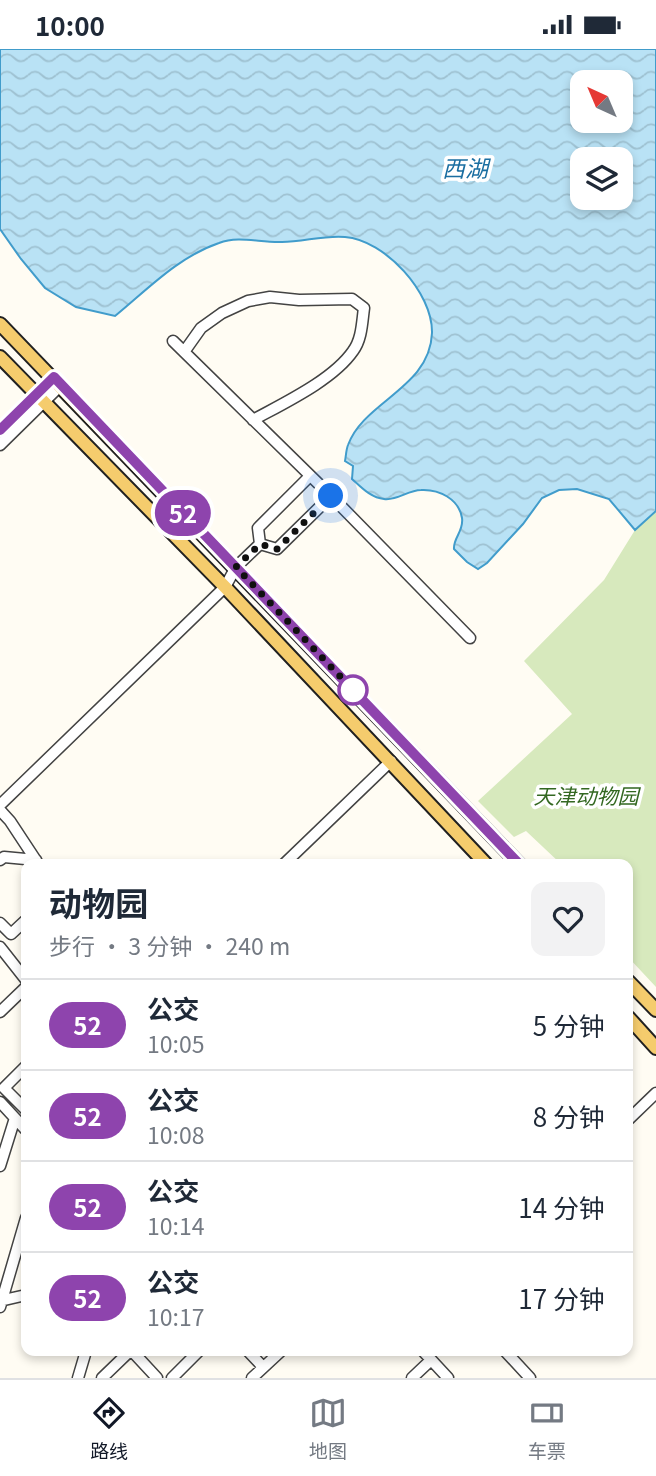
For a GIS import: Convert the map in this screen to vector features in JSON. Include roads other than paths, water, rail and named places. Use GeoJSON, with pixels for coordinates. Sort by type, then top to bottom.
{"type":"FeatureCollection","features":[{"type":"Feature","properties":{"kind":"main road"},"geometry":{"type":"LineString","coordinates":[[0,324],[514,859]]}},
{"type":"Feature","properties":{"kind":"main road"},"geometry":{"type":"LineString","coordinates":[[0,357],[225,587],[481,859]]}},
{"type":"Feature","properties":{"kind":"main road"},"geometry":{"type":"LineString","coordinates":[[633,986],[656,1010]]}},
{"type":"Feature","properties":{"kind":"main road"},"geometry":{"type":"LineString","coordinates":[[633,1023],[656,1048]]}},
{"type":"Feature","properties":{"kind":"street"},"geometry":{"type":"LineString","coordinates":[[184,352],[201,328],[222,313],[248,302],[270,297],[299,300],[352,299],[359,302],[364,308],[361,333],[354,350],[312,387],[253,420]]}},
{"type":"Feature","properties":{"kind":"street"},"geometry":{"type":"LineString","coordinates":[[173,341],[331,496],[470,638]]}},
{"type":"Feature","properties":{"kind":"street"},"geometry":{"type":"LineString","coordinates":[[0,445],[57,381]]}},
{"type":"Feature","properties":{"kind":"street"},"geometry":{"type":"LineString","coordinates":[[0,430],[40,398]]}},
{"type":"Feature","properties":{"kind":"street"},"geometry":{"type":"LineString","coordinates":[[260,544],[258,528],[310,476]]}},
{"type":"Feature","properties":{"kind":"street"},"geometry":{"type":"LineString","coordinates":[[260,544],[277,549],[331,496]]}},
{"type":"Feature","properties":{"kind":"street"},"geometry":{"type":"LineString","coordinates":[[0,805],[225,587],[236,567],[260,544]]}},
{"type":"Feature","properties":{"kind":"street"},"geometry":{"type":"LineString","coordinates":[[289,859],[391,761]]}},
{"type":"Feature","properties":{"kind":"street"},"geometry":{"type":"LineString","coordinates":[[0,810],[35,859]]}},
{"type":"Feature","properties":{"kind":"street"},"geometry":{"type":"LineString","coordinates":[[0,860],[4,857],[21,860]]}},
{"type":"Feature","properties":{"kind":"street"},"geometry":{"type":"LineString","coordinates":[[0,923],[11,934]]}},
{"type":"Feature","properties":{"kind":"street"},"geometry":{"type":"LineString","coordinates":[[21,925],[0,946],[21,973]]}},
{"type":"Feature","properties":{"kind":"street"},"geometry":{"type":"LineString","coordinates":[[0,1012],[21,992]]}},
{"type":"Feature","properties":{"kind":"street"},"geometry":{"type":"LineString","coordinates":[[21,1071],[4,1088],[21,1105]]}},
{"type":"Feature","properties":{"kind":"street"},"geometry":{"type":"LineString","coordinates":[[633,1115],[656,1093]]}},
{"type":"Feature","properties":{"kind":"street"},"geometry":{"type":"LineString","coordinates":[[0,1102],[21,1125]]}},
{"type":"Feature","properties":{"kind":"street"},"geometry":{"type":"LineString","coordinates":[[0,1166],[15,1118]]}},
{"type":"Feature","properties":{"kind":"street"},"geometry":{"type":"LineString","coordinates":[[1,1303],[21,1235]]}},
{"type":"Feature","properties":{"kind":"street"},"geometry":{"type":"LineString","coordinates":[[1,1303],[21,1297]]}},
{"type":"Feature","properties":{"kind":"street"},"geometry":{"type":"LineString","coordinates":[[78,1378],[85,1356]]}},
{"type":"Feature","properties":{"kind":"street"},"geometry":{"type":"LineString","coordinates":[[102,1378],[126,1356]]}},
{"type":"Feature","properties":{"kind":"street"},"geometry":{"type":"LineString","coordinates":[[136,1356],[157,1378]]}},
{"type":"Feature","properties":{"kind":"street"},"geometry":{"type":"LineString","coordinates":[[172,1378],[195,1356]]}},
{"type":"Feature","properties":{"kind":"street"},"geometry":{"type":"LineString","coordinates":[[253,1356],[263,1367]]}},
{"type":"Feature","properties":{"kind":"street"},"geometry":{"type":"LineString","coordinates":[[252,1378],[275,1356]]}},
{"type":"Feature","properties":{"kind":"street"},"geometry":{"type":"LineString","coordinates":[[427,1356],[448,1378]]}},
{"type":"Feature","properties":{"kind":"street"},"geometry":{"type":"LineString","coordinates":[[510,1356],[530,1378]]}},
{"type":"Feature","properties":{"kind":"street"},"geometry":{"type":"LineString","coordinates":[[412,1378],[431,1360]]}},
{"type":"Feature","properties":{"kind":"water","name":"西湖"},"geometry":{"type":"Polygon","coordinates":[[[0,49],[656,49],[656,511],[635,530],[609,499],[577,489],[559,490],[542,498],[523,524],[487,563],[478,569],[454,549],[462,518],[457,505],[447,497],[435,491],[421,490],[389,499],[375,497],[366,492],[352,479],[353,466],[345,461],[348,445],[356,430],[368,417],[420,368],[428,352],[432,333],[424,302],[404,271],[376,248],[360,240],[345,237],[282,242],[242,239],[219,243],[177,265],[115,316],[76,307],[45,288],[0,229],[0,49]]]}},
{"type":"Feature","properties":{"kind":"park label","name":"天津动物园"},"geometry":{"type":"Point","coordinates":[586,795]}}]}
